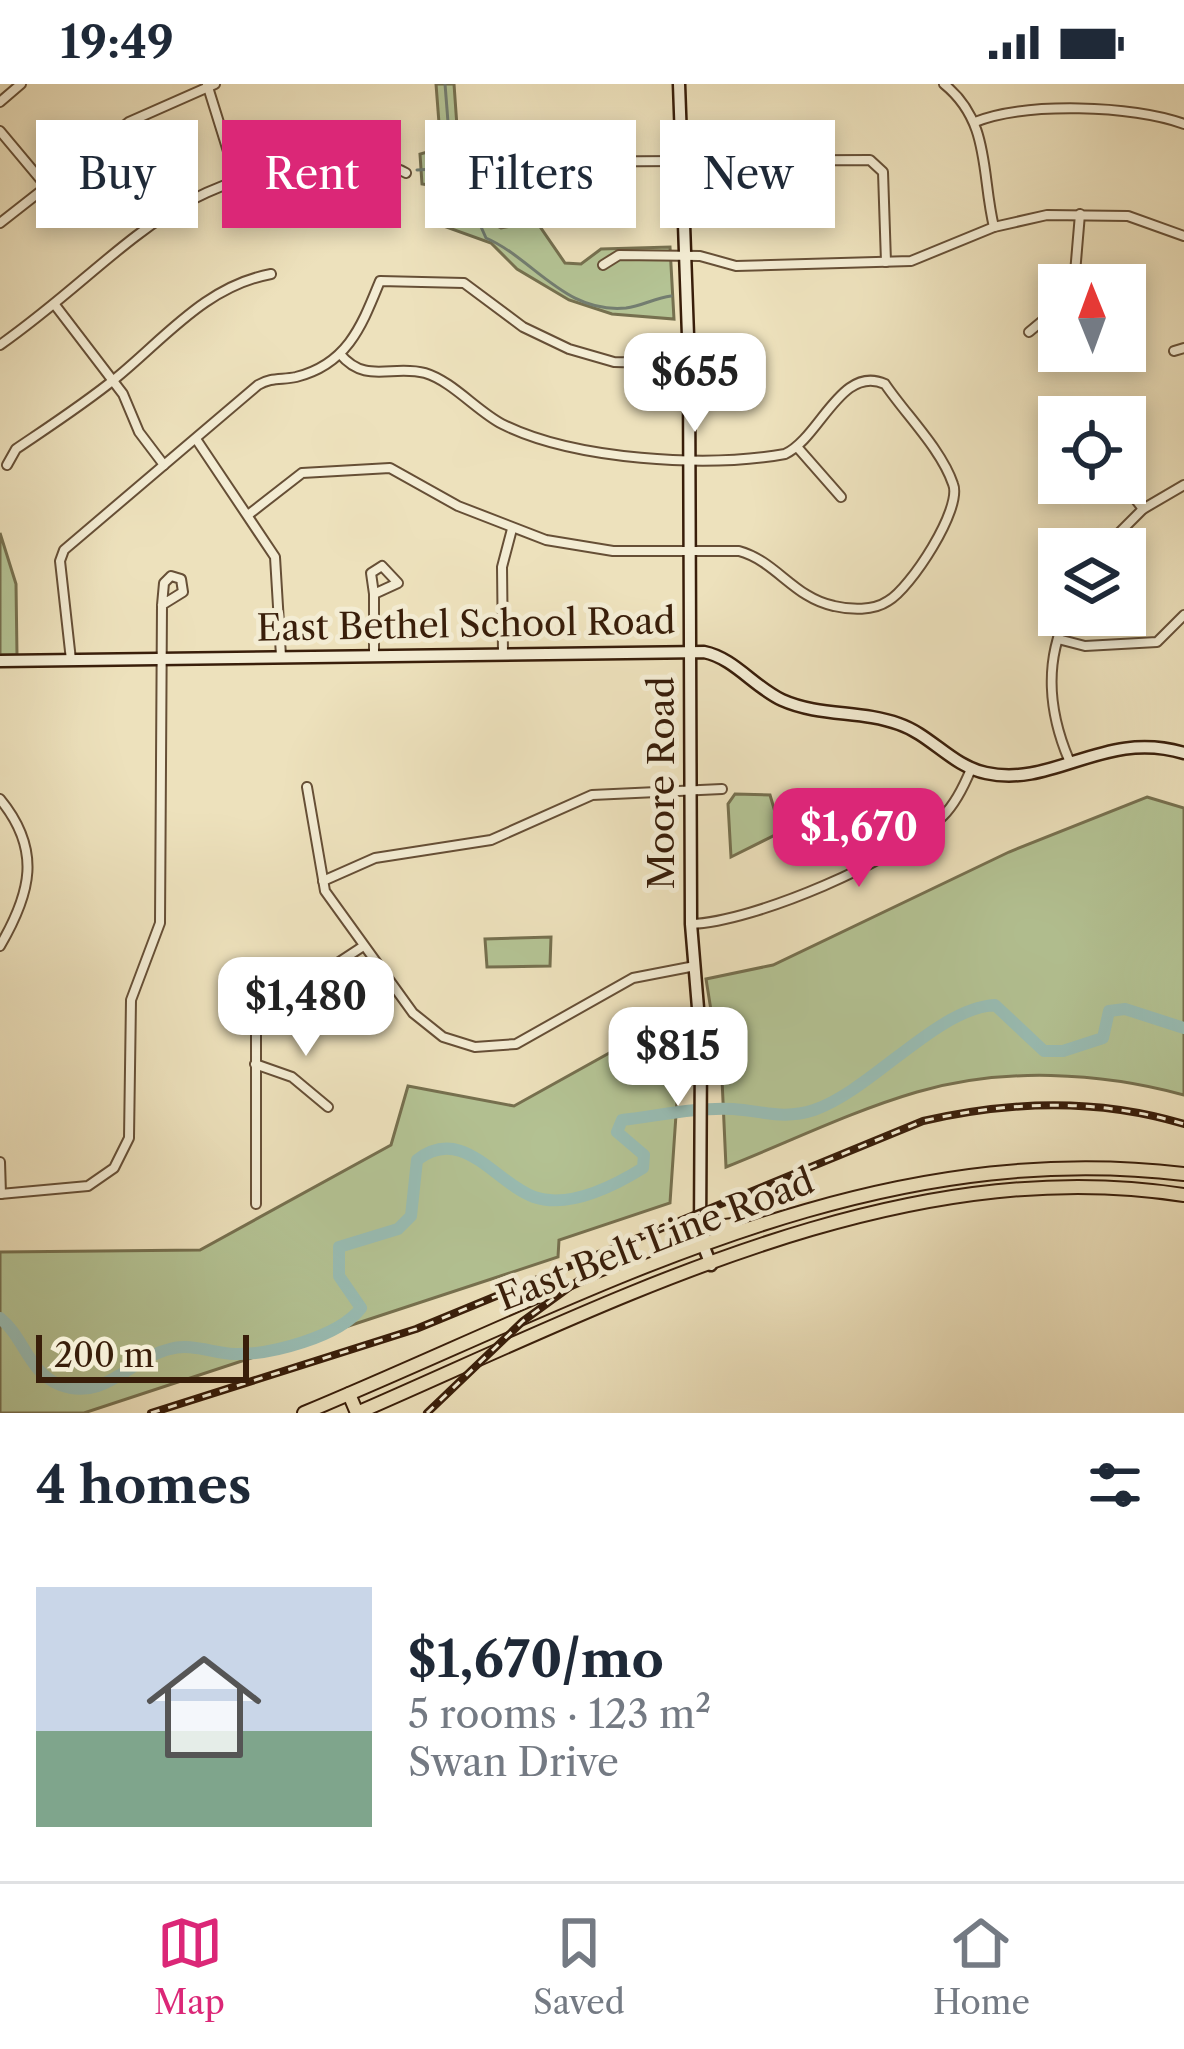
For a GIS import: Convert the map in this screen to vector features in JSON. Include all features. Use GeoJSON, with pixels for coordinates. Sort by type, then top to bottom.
{"type":"FeatureCollection","features":[{"type":"Feature","properties":{"kind":"main road","name":"East Belt Line Road"},"geometry":{"type":"LineString","coordinates":[[304,1413],[781,1214],[929,1178],[1021,1169],[1184,1174]]}},
{"type":"Feature","properties":{"kind":"main road"},"geometry":{"type":"LineString","coordinates":[[1122,1187],[1123,1170]]}},
{"type":"Feature","properties":{"kind":"main road","name":"East Belt Line Road"},"geometry":{"type":"LineString","coordinates":[[357,1413],[758,1245],[894,1207],[1000,1190],[1122,1187],[1184,1195]]}},
{"type":"Feature","properties":{"kind":"main road"},"geometry":{"type":"LineString","coordinates":[[700,1229],[719,1230],[781,1214]]}},
{"type":"Feature","properties":{"kind":"main road"},"geometry":{"type":"LineString","coordinates":[[350,1394],[357,1413]]}},
{"type":"Feature","properties":{"kind":"street"},"geometry":{"type":"LineString","coordinates":[[0,102],[21,84]]}},
{"type":"Feature","properties":{"kind":"street","name":"Moore Road"},"geometry":{"type":"LineString","coordinates":[[680,84],[680,120]]}},
{"type":"Feature","properties":{"kind":"street"},"geometry":{"type":"LineString","coordinates":[[944,84],[975,122],[986,157],[994,227]]}},
{"type":"Feature","properties":{"kind":"street"},"geometry":{"type":"LineString","coordinates":[[133,120],[210,85],[222,127]]}},
{"type":"Feature","properties":{"kind":"street"},"geometry":{"type":"LineString","coordinates":[[975,122],[1006,113],[1130,111],[1184,124]]}},
{"type":"Feature","properties":{"kind":"street"},"geometry":{"type":"LineString","coordinates":[[0,131],[36,174]]}},
{"type":"Feature","properties":{"kind":"street"},"geometry":{"type":"LineString","coordinates":[[835,162],[876,162],[883,172],[886,262]]}},
{"type":"Feature","properties":{"kind":"street"},"geometry":{"type":"LineString","coordinates":[[401,170],[406,173]]}},
{"type":"Feature","properties":{"kind":"street"},"geometry":{"type":"LineString","coordinates":[[0,344],[55,305],[175,205],[222,183]]}},
{"type":"Feature","properties":{"kind":"street"},"geometry":{"type":"LineString","coordinates":[[0,223],[36,194]]}},
{"type":"Feature","properties":{"kind":"street"},"geometry":{"type":"LineString","coordinates":[[1075,264],[1079,214]]}},
{"type":"Feature","properties":{"kind":"street"},"geometry":{"type":"LineString","coordinates":[[603,265],[619,255],[685,256],[736,266],[886,262],[932,254],[994,227],[1079,214],[1128,216],[1184,236]]}},
{"type":"Feature","properties":{"kind":"street","name":"Moore Road"},"geometry":{"type":"LineString","coordinates":[[684,228],[692,552],[691,924],[701,1075],[700,1229],[701,1246],[711,1264]]}},
{"type":"Feature","properties":{"kind":"street"},"geometry":{"type":"LineString","coordinates":[[7,465],[16,449],[114,380],[224,288],[271,274]]}},
{"type":"Feature","properties":{"kind":"street"},"geometry":{"type":"LineString","coordinates":[[71,660],[64,550],[267,380],[297,376],[340,354],[366,322],[380,281],[449,280],[474,289],[523,327],[569,350],[614,362],[689,364]]}},
{"type":"Feature","properties":{"kind":"street"},"geometry":{"type":"LineString","coordinates":[[55,305],[114,380],[139,432],[164,465]]}},
{"type":"Feature","properties":{"kind":"street"},"geometry":{"type":"LineString","coordinates":[[1029,332],[1038,324]]}},
{"type":"Feature","properties":{"kind":"street"},"geometry":{"type":"LineString","coordinates":[[248,515],[302,473],[390,468],[512,529],[597,550],[750,554],[820,603],[876,607],[896,596],[951,516],[953,482],[885,384],[876,380],[849,387],[798,448],[774,456],[616,456],[553,444],[502,424],[428,374],[365,374],[340,354]]}},
{"type":"Feature","properties":{"kind":"street"},"geometry":{"type":"LineString","coordinates":[[196,439],[214,472],[263,533],[279,573],[281,656]]}},
{"type":"Feature","properties":{"kind":"street"},"geometry":{"type":"LineString","coordinates":[[798,448],[841,497]]}},
{"type":"Feature","properties":{"kind":"street"},"geometry":{"type":"LineString","coordinates":[[1124,528],[1143,509],[1184,485]]}},
{"type":"Feature","properties":{"kind":"street"},"geometry":{"type":"LineString","coordinates":[[1139,504],[1143,509]]}},
{"type":"Feature","properties":{"kind":"street"},"geometry":{"type":"LineString","coordinates":[[503,652],[502,567],[512,529]]}},
{"type":"Feature","properties":{"kind":"street"},"geometry":{"type":"LineString","coordinates":[[374,594],[374,655]]}},
{"type":"Feature","properties":{"kind":"street"},"geometry":{"type":"LineString","coordinates":[[0,1162],[1,1194],[88,1186],[114,1168],[129,1138],[132,991],[160,923],[162,605]]}},
{"type":"Feature","properties":{"kind":"street"},"geometry":{"type":"LineString","coordinates":[[1058,639],[1085,646],[1156,642],[1184,615]]}},
{"type":"Feature","properties":{"kind":"street"},"geometry":{"type":"LineString","coordinates":[[1059,636],[1051,693],[1069,760]]}},
{"type":"Feature","properties":{"kind":"street","name":"East Bethel School Road"},"geometry":{"type":"LineString","coordinates":[[0,661],[692,651],[715,654],[794,704],[895,722],[971,769],[1034,774],[1069,760],[1127,747],[1184,753]]}},
{"type":"Feature","properties":{"kind":"street"},"geometry":{"type":"LineString","coordinates":[[691,924],[754,915],[872,859],[939,820],[971,769]]}},
{"type":"Feature","properties":{"kind":"street"},"geometry":{"type":"LineString","coordinates":[[307,787],[323,881],[362,947],[426,1026],[475,1047],[516,1044],[633,978],[695,966]]}},
{"type":"Feature","properties":{"kind":"street"},"geometry":{"type":"LineString","coordinates":[[323,881],[374,858],[491,841],[592,795],[722,790]]}},
{"type":"Feature","properties":{"kind":"street"},"geometry":{"type":"LineString","coordinates":[[0,799],[24,834],[30,872],[21,911],[0,946]]}},
{"type":"Feature","properties":{"kind":"street"},"geometry":{"type":"LineString","coordinates":[[846,826],[858,832],[872,859]]}},
{"type":"Feature","properties":{"kind":"street"},"geometry":{"type":"LineString","coordinates":[[256,1204],[256,1007],[295,991],[362,947]]}},
{"type":"Feature","properties":{"kind":"street"},"geometry":{"type":"LineString","coordinates":[[255,1064],[292,1077],[328,1107]]}},
{"type":"Feature","properties":{"kind":"green space"},"geometry":{"type":"Polygon","coordinates":[[[436,84],[454,84],[457,120],[439,120],[436,84]]]}},
{"type":"Feature","properties":{"kind":"green space"},"geometry":{"type":"Polygon","coordinates":[[[425,153],[425,184],[422,184],[420,154],[425,153]]]}},
{"type":"Feature","properties":{"kind":"green space"},"geometry":{"type":"Polygon","coordinates":[[[449,228],[541,228],[565,263],[581,264],[601,249],[670,247],[674,319],[612,314],[569,300],[517,269],[491,243],[449,228]]]}},
{"type":"Feature","properties":{"kind":"green space"},"geometry":{"type":"Polygon","coordinates":[[[0,533],[16,584],[17,655],[0,655],[0,533]]]}},
{"type":"Feature","properties":{"kind":"green space"},"geometry":{"type":"Polygon","coordinates":[[[735,794],[770,795],[781,832],[731,857],[728,804],[735,794]]]}},
{"type":"Feature","properties":{"kind":"green space"},"geometry":{"type":"Polygon","coordinates":[[[1147,797],[1184,808],[1184,1095],[1085,1077],[1017,1076],[949,1084],[845,1117],[726,1167],[722,1079],[706,979],[773,965],[1009,852],[1147,797]]]}},
{"type":"Feature","properties":{"kind":"green space"},"geometry":{"type":"Polygon","coordinates":[[[551,937],[550,966],[487,967],[485,939],[551,937]]]}},
{"type":"Feature","properties":{"kind":"green space"},"geometry":{"type":"Polygon","coordinates":[[[683,1012],[670,1203],[559,1240],[558,1257],[84,1413],[0,1413],[0,1252],[200,1250],[391,1145],[408,1086],[514,1106],[683,1012]]]}},
{"type":"Feature","properties":{"kind":"waterway"},"geometry":{"type":"LineString","coordinates":[[445,84],[451,160],[486,238],[585,303],[626,308],[671,296]]}},
{"type":"Feature","properties":{"kind":"waterway"},"geometry":{"type":"LineString","coordinates":[[417,170],[425,170]]}},
{"type":"Feature","properties":{"kind":"waterway"},"geometry":{"type":"LineString","coordinates":[[0,1318],[40,1372],[76,1389],[104,1383],[178,1347],[234,1354],[284,1348],[337,1328],[361,1308],[339,1276],[339,1247],[398,1229],[411,1216],[417,1160],[434,1151],[464,1152],[534,1197],[576,1198],[643,1168],[644,1155],[617,1132],[622,1120],[705,1109],[783,1115],[814,1110],[859,1086],[950,1020],[973,1010],[995,1005],[1044,1051],[1063,1051],[1103,1038],[1109,1011],[1125,1009],[1184,1028]]}},
{"type":"Feature","properties":{"kind":"railway"},"geometry":{"type":"LineString","coordinates":[[151,1413],[416,1329],[923,1121],[989,1109],[1054,1105],[1119,1110],[1184,1124]]}},
{"type":"Feature","properties":{"kind":"railway"},"geometry":{"type":"LineString","coordinates":[[427,1413],[523,1321],[600,1265]]}}]}
